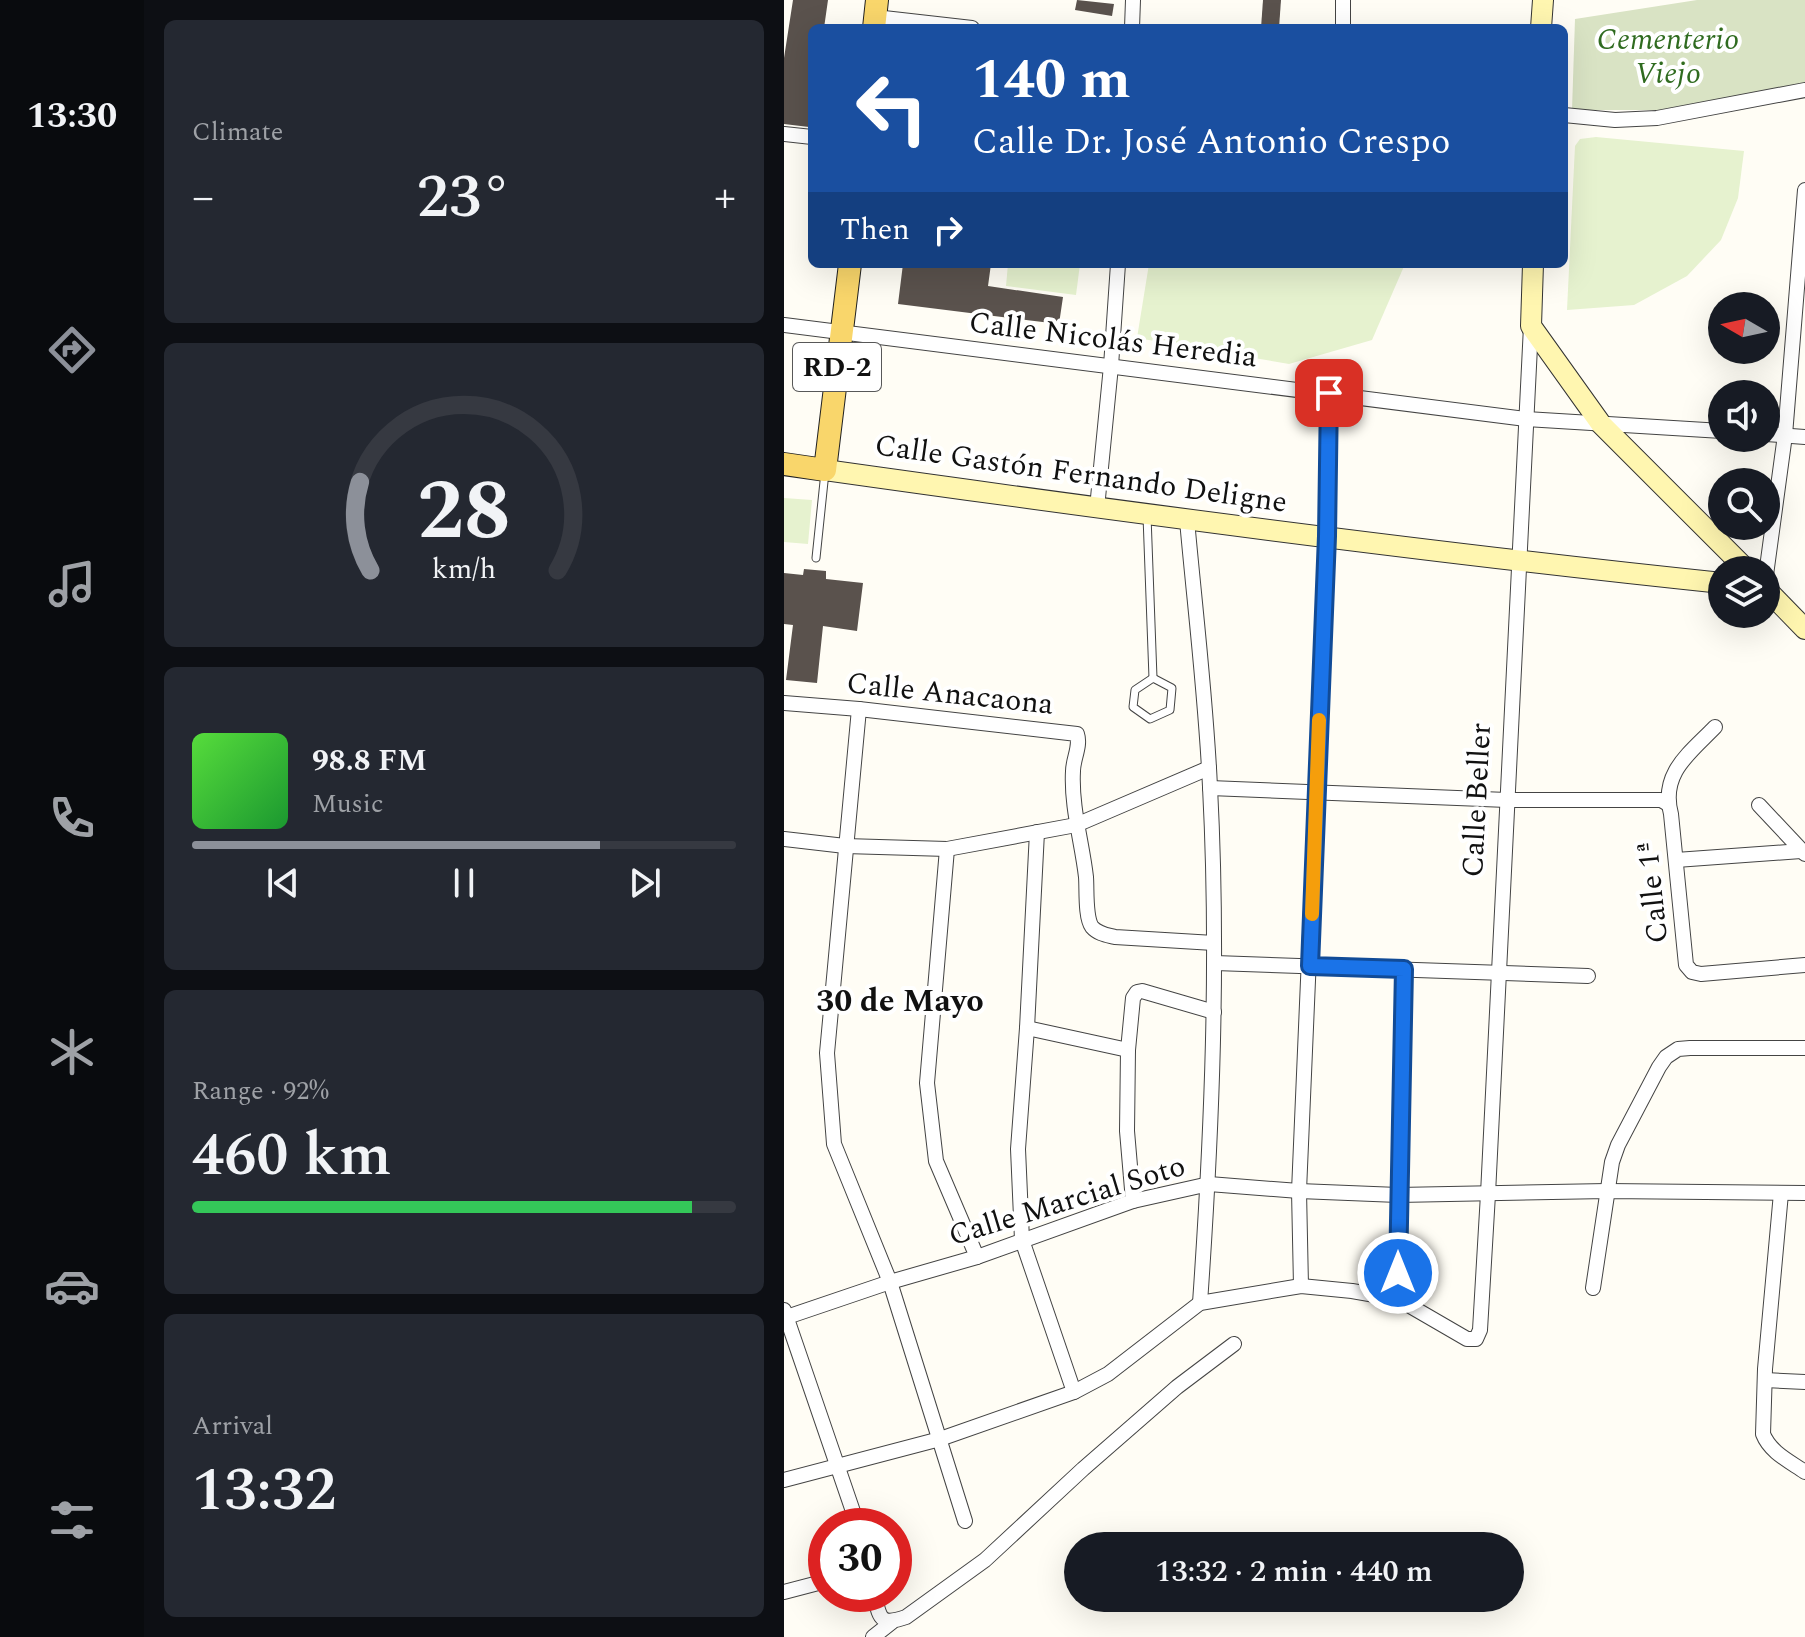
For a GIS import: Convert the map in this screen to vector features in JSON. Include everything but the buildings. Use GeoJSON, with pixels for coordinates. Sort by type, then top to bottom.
{"type":"FeatureCollection","features":[{"type":"Feature","properties":{"kind":"main road","name":"RD-2"},"geometry":{"type":"LineString","coordinates":[[825,470],[850,268]]}},
{"type":"Feature","properties":{"kind":"main road"},"geometry":{"type":"LineString","coordinates":[[784,464],[825,470]]}},
{"type":"Feature","properties":{"kind":"street"},"geometry":{"type":"LineString","coordinates":[[1132,24],[1133,0]]}},
{"type":"Feature","properties":{"kind":"street"},"geometry":{"type":"LineString","coordinates":[[1343,0],[1343,24]]}},
{"type":"Feature","properties":{"kind":"street"},"geometry":{"type":"LineString","coordinates":[[1541,24],[1543,0]]}},
{"type":"Feature","properties":{"kind":"street"},"geometry":{"type":"LineString","coordinates":[[875,15],[942,24]]}},
{"type":"Feature","properties":{"kind":"street"},"geometry":{"type":"LineString","coordinates":[[1568,115],[1615,120],[1657,118],[1805,90]]}},
{"type":"Feature","properties":{"kind":"street"},"geometry":{"type":"LineString","coordinates":[[784,134],[808,137]]}},
{"type":"Feature","properties":{"kind":"street"},"geometry":{"type":"LineString","coordinates":[[1769,556],[1785,435],[1805,190]]}},
{"type":"Feature","properties":{"kind":"street"},"geometry":{"type":"LineString","coordinates":[[1097,508],[1118,268]]}},
{"type":"Feature","properties":{"kind":"street","name":"Calle Beller"},"geometry":{"type":"LineString","coordinates":[[1398,1299],[1467,1339],[1476,1339],[1480,1330],[1533,268]]}},
{"type":"Feature","properties":{"kind":"street","name":"Calle Nicolás Heredia"},"geometry":{"type":"LineString","coordinates":[[784,325],[1526,419],[1708,430]]}},
{"type":"Feature","properties":{"kind":"street"},"geometry":{"type":"LineString","coordinates":[[1531,326],[1601,424],[1733,556]]}},
{"type":"Feature","properties":{"kind":"street"},"geometry":{"type":"LineString","coordinates":[[1301,1286],[1299,1191],[1327,536],[1329,393]]}},
{"type":"Feature","properties":{"kind":"street"},"geometry":{"type":"LineString","coordinates":[[1780,435],[1805,437]]}},
{"type":"Feature","properties":{"kind":"street","name":"Calle Gastón Fernando Deligne"},"geometry":{"type":"LineString","coordinates":[[825,470],[1519,562],[1708,582]]}},
{"type":"Feature","properties":{"kind":"street"},"geometry":{"type":"LineString","coordinates":[[1187,520],[1209,768],[1215,963],[1209,1184],[1200,1303]]}},
{"type":"Feature","properties":{"kind":"street"},"geometry":{"type":"LineString","coordinates":[[1780,603],[1805,629]]}},
{"type":"Feature","properties":{"kind":"street","name":"Calle Anacaona"},"geometry":{"type":"LineString","coordinates":[[784,703],[1077,734],[1079,739],[1073,767],[1076,825],[1090,922],[1094,929],[1115,937],[1214,943]]}},
{"type":"Feature","properties":{"kind":"street"},"geometry":{"type":"LineString","coordinates":[[859,709],[827,1053],[834,1144],[890,1282],[965,1521]]}},
{"type":"Feature","properties":{"kind":"street"},"geometry":{"type":"LineString","coordinates":[[1210,788],[1507,800],[1661,800],[1668,804],[1670,781],[1676,768],[1715,727]]}},
{"type":"Feature","properties":{"kind":"street"},"geometry":{"type":"LineString","coordinates":[[784,839],[845,846],[947,849],[1076,825],[1209,768]]}},
{"type":"Feature","properties":{"kind":"street","name":"Calle 1ª"},"geometry":{"type":"LineString","coordinates":[[1668,804],[1686,965],[1692,972],[1701,974],[1805,965]]}},
{"type":"Feature","properties":{"kind":"street"},"geometry":{"type":"LineString","coordinates":[[1759,805],[1803,852]]}},
{"type":"Feature","properties":{"kind":"street"},"geometry":{"type":"LineString","coordinates":[[1037,832],[1018,1149],[1022,1240],[1074,1392]]}},
{"type":"Feature","properties":{"kind":"street"},"geometry":{"type":"LineString","coordinates":[[947,849],[927,1083],[936,1161],[977,1257]]}},
{"type":"Feature","properties":{"kind":"street"},"geometry":{"type":"LineString","coordinates":[[1676,860],[1803,852]]}},
{"type":"Feature","properties":{"kind":"street"},"geometry":{"type":"LineString","coordinates":[[1215,963],[1588,976]]}},
{"type":"Feature","properties":{"kind":"street"},"geometry":{"type":"LineString","coordinates":[[784,1480],[940,1439],[1074,1392],[1108,1374],[1200,1303],[1301,1286],[1398,1299],[1404,969]]}},
{"type":"Feature","properties":{"kind":"street"},"geometry":{"type":"LineString","coordinates":[[1133,1201],[1127,1131],[1128,1050],[1133,998],[1142,991],[1214,1012]]}},
{"type":"Feature","properties":{"kind":"street"},"geometry":{"type":"LineString","coordinates":[[1027,1028],[1128,1050]]}},
{"type":"Feature","properties":{"kind":"street"},"geometry":{"type":"LineString","coordinates":[[1593,1288],[1612,1162],[1618,1145],[1666,1057],[1678,1049],[1690,1048],[1805,1048]]}},
{"type":"Feature","properties":{"kind":"street","name":"Calle Marcial Soto"},"geometry":{"type":"LineString","coordinates":[[785,1315],[977,1257],[1133,1201],[1209,1184],[1398,1195],[1607,1191],[1805,1193]]}},
{"type":"Feature","properties":{"kind":"street"},"geometry":{"type":"LineString","coordinates":[[1781,1193],[1763,1434],[1773,1450],[1805,1472]]}},
{"type":"Feature","properties":{"kind":"street"},"geometry":{"type":"LineString","coordinates":[[785,1315],[852,1508]]}},
{"type":"Feature","properties":{"kind":"street"},"geometry":{"type":"LineString","coordinates":[[873,1637],[985,1560],[1165,1397],[1234,1344]]}},
{"type":"Feature","properties":{"kind":"street"},"geometry":{"type":"LineString","coordinates":[[1765,1380],[1805,1382]]}},
{"type":"Feature","properties":{"kind":"street"},"geometry":{"type":"LineString","coordinates":[[784,1592],[808,1586]]}},
{"type":"Feature","properties":{"kind":"street"},"geometry":{"type":"LineString","coordinates":[[879,1612],[886,1622],[892,1622]]}},
{"type":"Feature","properties":{"kind":"lane"},"geometry":{"type":"LineString","coordinates":[[816,558],[825,470]]}},
{"type":"Feature","properties":{"kind":"lane"},"geometry":{"type":"LineString","coordinates":[[1147,515],[1153,678]]}},
{"type":"Feature","properties":{"kind":"lane"},"geometry":{"type":"LineString","coordinates":[[1153,678],[1172,688],[1170,710],[1150,719],[1133,707],[1135,690],[1153,678]]}},
{"type":"Feature","properties":{"kind":"green space","name":"Cementerio Viejo"},"geometry":{"type":"Polygon","coordinates":[[[1697,0],[1805,0],[1805,85],[1670,110],[1572,110],[1575,19],[1697,0]]]}},
{"type":"Feature","properties":{"kind":"green space"},"geometry":{"type":"Polygon","coordinates":[[[1596,137],[1744,151],[1738,198],[1721,240],[1687,276],[1634,305],[1567,310],[1575,146],[1580,139],[1596,137]]]}},
{"type":"Feature","properties":{"kind":"green space"},"geometry":{"type":"Polygon","coordinates":[[[1008,268],[1079,268],[1076,295],[1006,286],[1008,268]]]}},
{"type":"Feature","properties":{"kind":"green space"},"geometry":{"type":"Polygon","coordinates":[[[1148,268],[1403,268],[1372,340],[1289,364],[1137,338],[1148,268]]]}},
{"type":"Feature","properties":{"kind":"green space"},"geometry":{"type":"Polygon","coordinates":[[[784,498],[812,500],[808,544],[784,542],[784,498]]]}},
{"type":"Feature","properties":{"kind":"slow traffic"},"geometry":{"type":"LineString","coordinates":[[1312,914],[1319,720]]}},
{"type":"Feature","properties":{"kind":"district","name":"30 de Mayo"},"geometry":{"type":"Point","coordinates":[900,1001]}},
{"type":"Feature","properties":{"kind":"route"},"geometry":{"type":"LineString","coordinates":[[1329,393],[1327,536],[1310,966],[1404,969],[1398,1273]]}}]}
